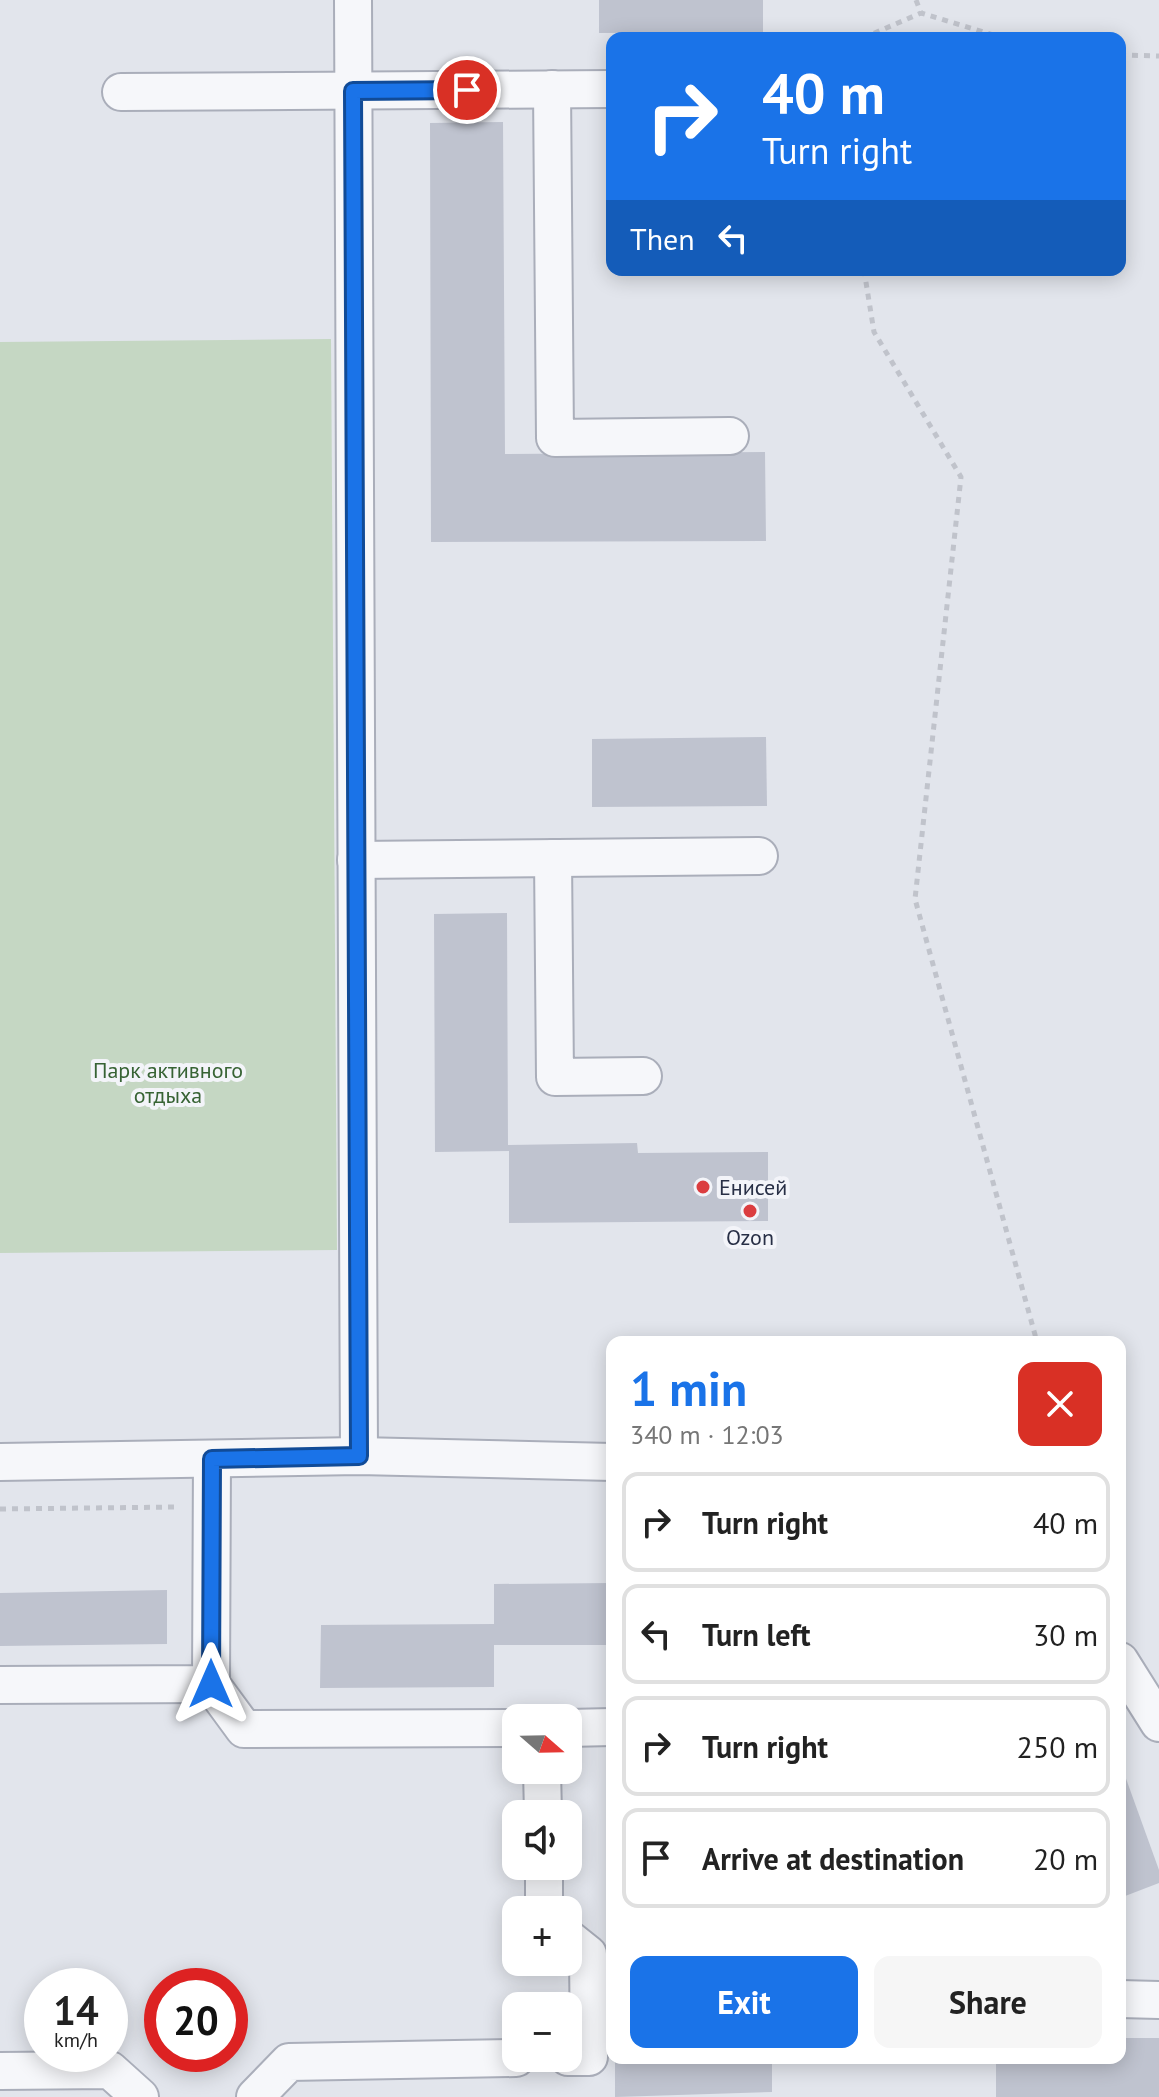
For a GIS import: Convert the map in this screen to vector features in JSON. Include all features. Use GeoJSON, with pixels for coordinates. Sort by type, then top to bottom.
{"type":"FeatureCollection","features":[{"type":"Feature","properties":{"kind":"street"},"geometry":{"type":"LineString","coordinates":[[353,0],[359,1456]]}},
{"type":"Feature","properties":{"kind":"street"},"geometry":{"type":"LineString","coordinates":[[552,89],[555,438],[730,436]]}},
{"type":"Feature","properties":{"kind":"street"},"geometry":{"type":"LineString","coordinates":[[121,92],[606,89]]}},
{"type":"Feature","properties":{"kind":"street"},"geometry":{"type":"LineString","coordinates":[[356,860],[759,856]]}},
{"type":"Feature","properties":{"kind":"street"},"geometry":{"type":"LineString","coordinates":[[553,858],[555,1077],[643,1076]]}},
{"type":"Feature","properties":{"kind":"street"},"geometry":{"type":"LineString","coordinates":[[0,1462],[359,1456],[606,1462]]}},
{"type":"Feature","properties":{"kind":"street"},"geometry":{"type":"LineString","coordinates":[[212,1459],[211,1684],[244,1729],[502,1728]]}},
{"type":"Feature","properties":{"kind":"street"},"geometry":{"type":"LineString","coordinates":[[1126,1671],[1159,1723]]}},
{"type":"Feature","properties":{"kind":"street"},"geometry":{"type":"LineString","coordinates":[[0,1685],[211,1684]]}},
{"type":"Feature","properties":{"kind":"street"},"geometry":{"type":"LineString","coordinates":[[582,1728],[606,1727]]}},
{"type":"Feature","properties":{"kind":"street"},"geometry":{"type":"LineString","coordinates":[[582,1949],[588,1954],[589,2057],[582,2057]]}},
{"type":"Feature","properties":{"kind":"street"},"geometry":{"type":"LineString","coordinates":[[1126,1999],[1159,2000]]}},
{"type":"Feature","properties":{"kind":"street"},"geometry":{"type":"LineString","coordinates":[[255,2097],[289,2062],[502,2058]]}},
{"type":"Feature","properties":{"kind":"street"},"geometry":{"type":"LineString","coordinates":[[0,2071],[110,2070],[140,2097]]}},
{"type":"Feature","properties":{"kind":"path"},"geometry":{"type":"LineString","coordinates":[[916,0],[921,13]]}},
{"type":"Feature","properties":{"kind":"path"},"geometry":{"type":"LineString","coordinates":[[877,32],[921,13],[983,32]]}},
{"type":"Feature","properties":{"kind":"path"},"geometry":{"type":"LineString","coordinates":[[1126,55],[1159,56]]}},
{"type":"Feature","properties":{"kind":"path"},"geometry":{"type":"LineString","coordinates":[[865,276],[874,332],[961,477],[915,899],[1035,1336]]}},
{"type":"Feature","properties":{"kind":"path"},"geometry":{"type":"LineString","coordinates":[[0,1509],[211,1507]]}},
{"type":"Feature","properties":{"kind":"green space","name":"Парк активного отдыха"},"geometry":{"type":"Polygon","coordinates":[[[331,339],[337,1250],[0,1253],[0,342],[331,339]]]}},
{"type":"Feature","properties":{"kind":"building"},"geometry":{"type":"Polygon","coordinates":[[[599,0],[763,0],[763,32],[599,33],[599,0]]]}},
{"type":"Feature","properties":{"kind":"building"},"geometry":{"type":"Polygon","coordinates":[[[503,122],[505,454],[765,452],[766,541],[431,542],[430,123],[503,122]]]}},
{"type":"Feature","properties":{"kind":"building"},"geometry":{"type":"Polygon","coordinates":[[[766,737],[767,806],[592,807],[592,739],[766,737]]]}},
{"type":"Feature","properties":{"kind":"building"},"geometry":{"type":"Polygon","coordinates":[[[507,913],[508,1145],[637,1143],[638,1153],[768,1152],[768,1221],[509,1223],[509,1151],[435,1152],[434,914],[507,913]]]}},
{"type":"Feature","properties":{"kind":"building"},"geometry":{"type":"Polygon","coordinates":[[[606,1583],[606,1645],[494,1645],[494,1687],[320,1688],[321,1625],[494,1624],[494,1584],[606,1583]]]}},
{"type":"Feature","properties":{"kind":"building"},"geometry":{"type":"Polygon","coordinates":[[[167,1590],[167,1644],[0,1646],[0,1593],[167,1590]]]}},
{"type":"Feature","properties":{"kind":"building"},"geometry":{"type":"Polygon","coordinates":[[[1126,1779],[1159,1870],[1159,1883],[1126,1896],[1126,1779]]]}},
{"type":"Feature","properties":{"kind":"building"},"geometry":{"type":"Polygon","coordinates":[[[1126,2038],[1159,2038],[1159,2097],[996,2097],[996,2064],[1126,2064],[1126,2038]]]}},
{"type":"Feature","properties":{"kind":"building"},"geometry":{"type":"Polygon","coordinates":[[[615,2064],[772,2064],[772,2092],[615,2097],[615,2064]]]}},
{"type":"Feature","properties":{"kind":"place","name":"Енисей"},"geometry":{"type":"Point","coordinates":[703,1187]}},
{"type":"Feature","properties":{"kind":"place","name":"Ozon"},"geometry":{"type":"Point","coordinates":[750,1211]}},
{"type":"Feature","properties":{"kind":"route"},"geometry":{"type":"LineString","coordinates":[[211,1684],[212,1459],[359,1456],[353,91],[467,90]]}}]}
